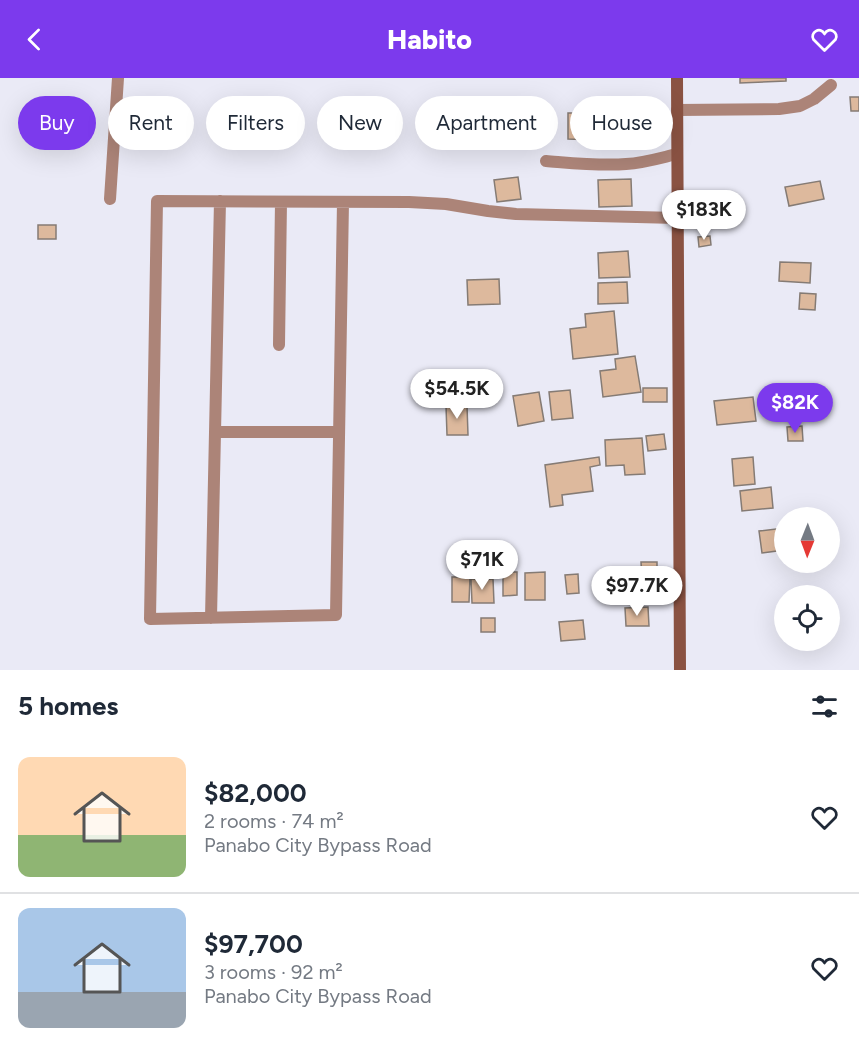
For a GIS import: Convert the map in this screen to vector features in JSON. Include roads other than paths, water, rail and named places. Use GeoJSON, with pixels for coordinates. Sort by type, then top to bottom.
{"type":"FeatureCollection","features":[{"type":"Feature","properties":{"kind":"main road"},"geometry":{"type":"LineString","coordinates":[[677,78],[680,670]]}},
{"type":"Feature","properties":{"kind":"street"},"geometry":{"type":"LineString","coordinates":[[110,199],[118,78]]}},
{"type":"Feature","properties":{"kind":"street"},"geometry":{"type":"LineString","coordinates":[[677,110],[779,109],[800,106],[814,99],[831,85]]}},
{"type":"Feature","properties":{"kind":"street"},"geometry":{"type":"LineString","coordinates":[[546,161],[625,165],[677,154]]}},
{"type":"Feature","properties":{"kind":"street"},"geometry":{"type":"LineString","coordinates":[[343,202],[336,615],[150,619],[157,201],[409,202],[447,204],[516,214],[677,218]]}},
{"type":"Feature","properties":{"kind":"street"},"geometry":{"type":"LineString","coordinates":[[211,618],[220,201]]}},
{"type":"Feature","properties":{"kind":"street"},"geometry":{"type":"LineString","coordinates":[[279,345],[281,202]]}},
{"type":"Feature","properties":{"kind":"street"},"geometry":{"type":"LineString","coordinates":[[215,432],[339,432]]}}]}
